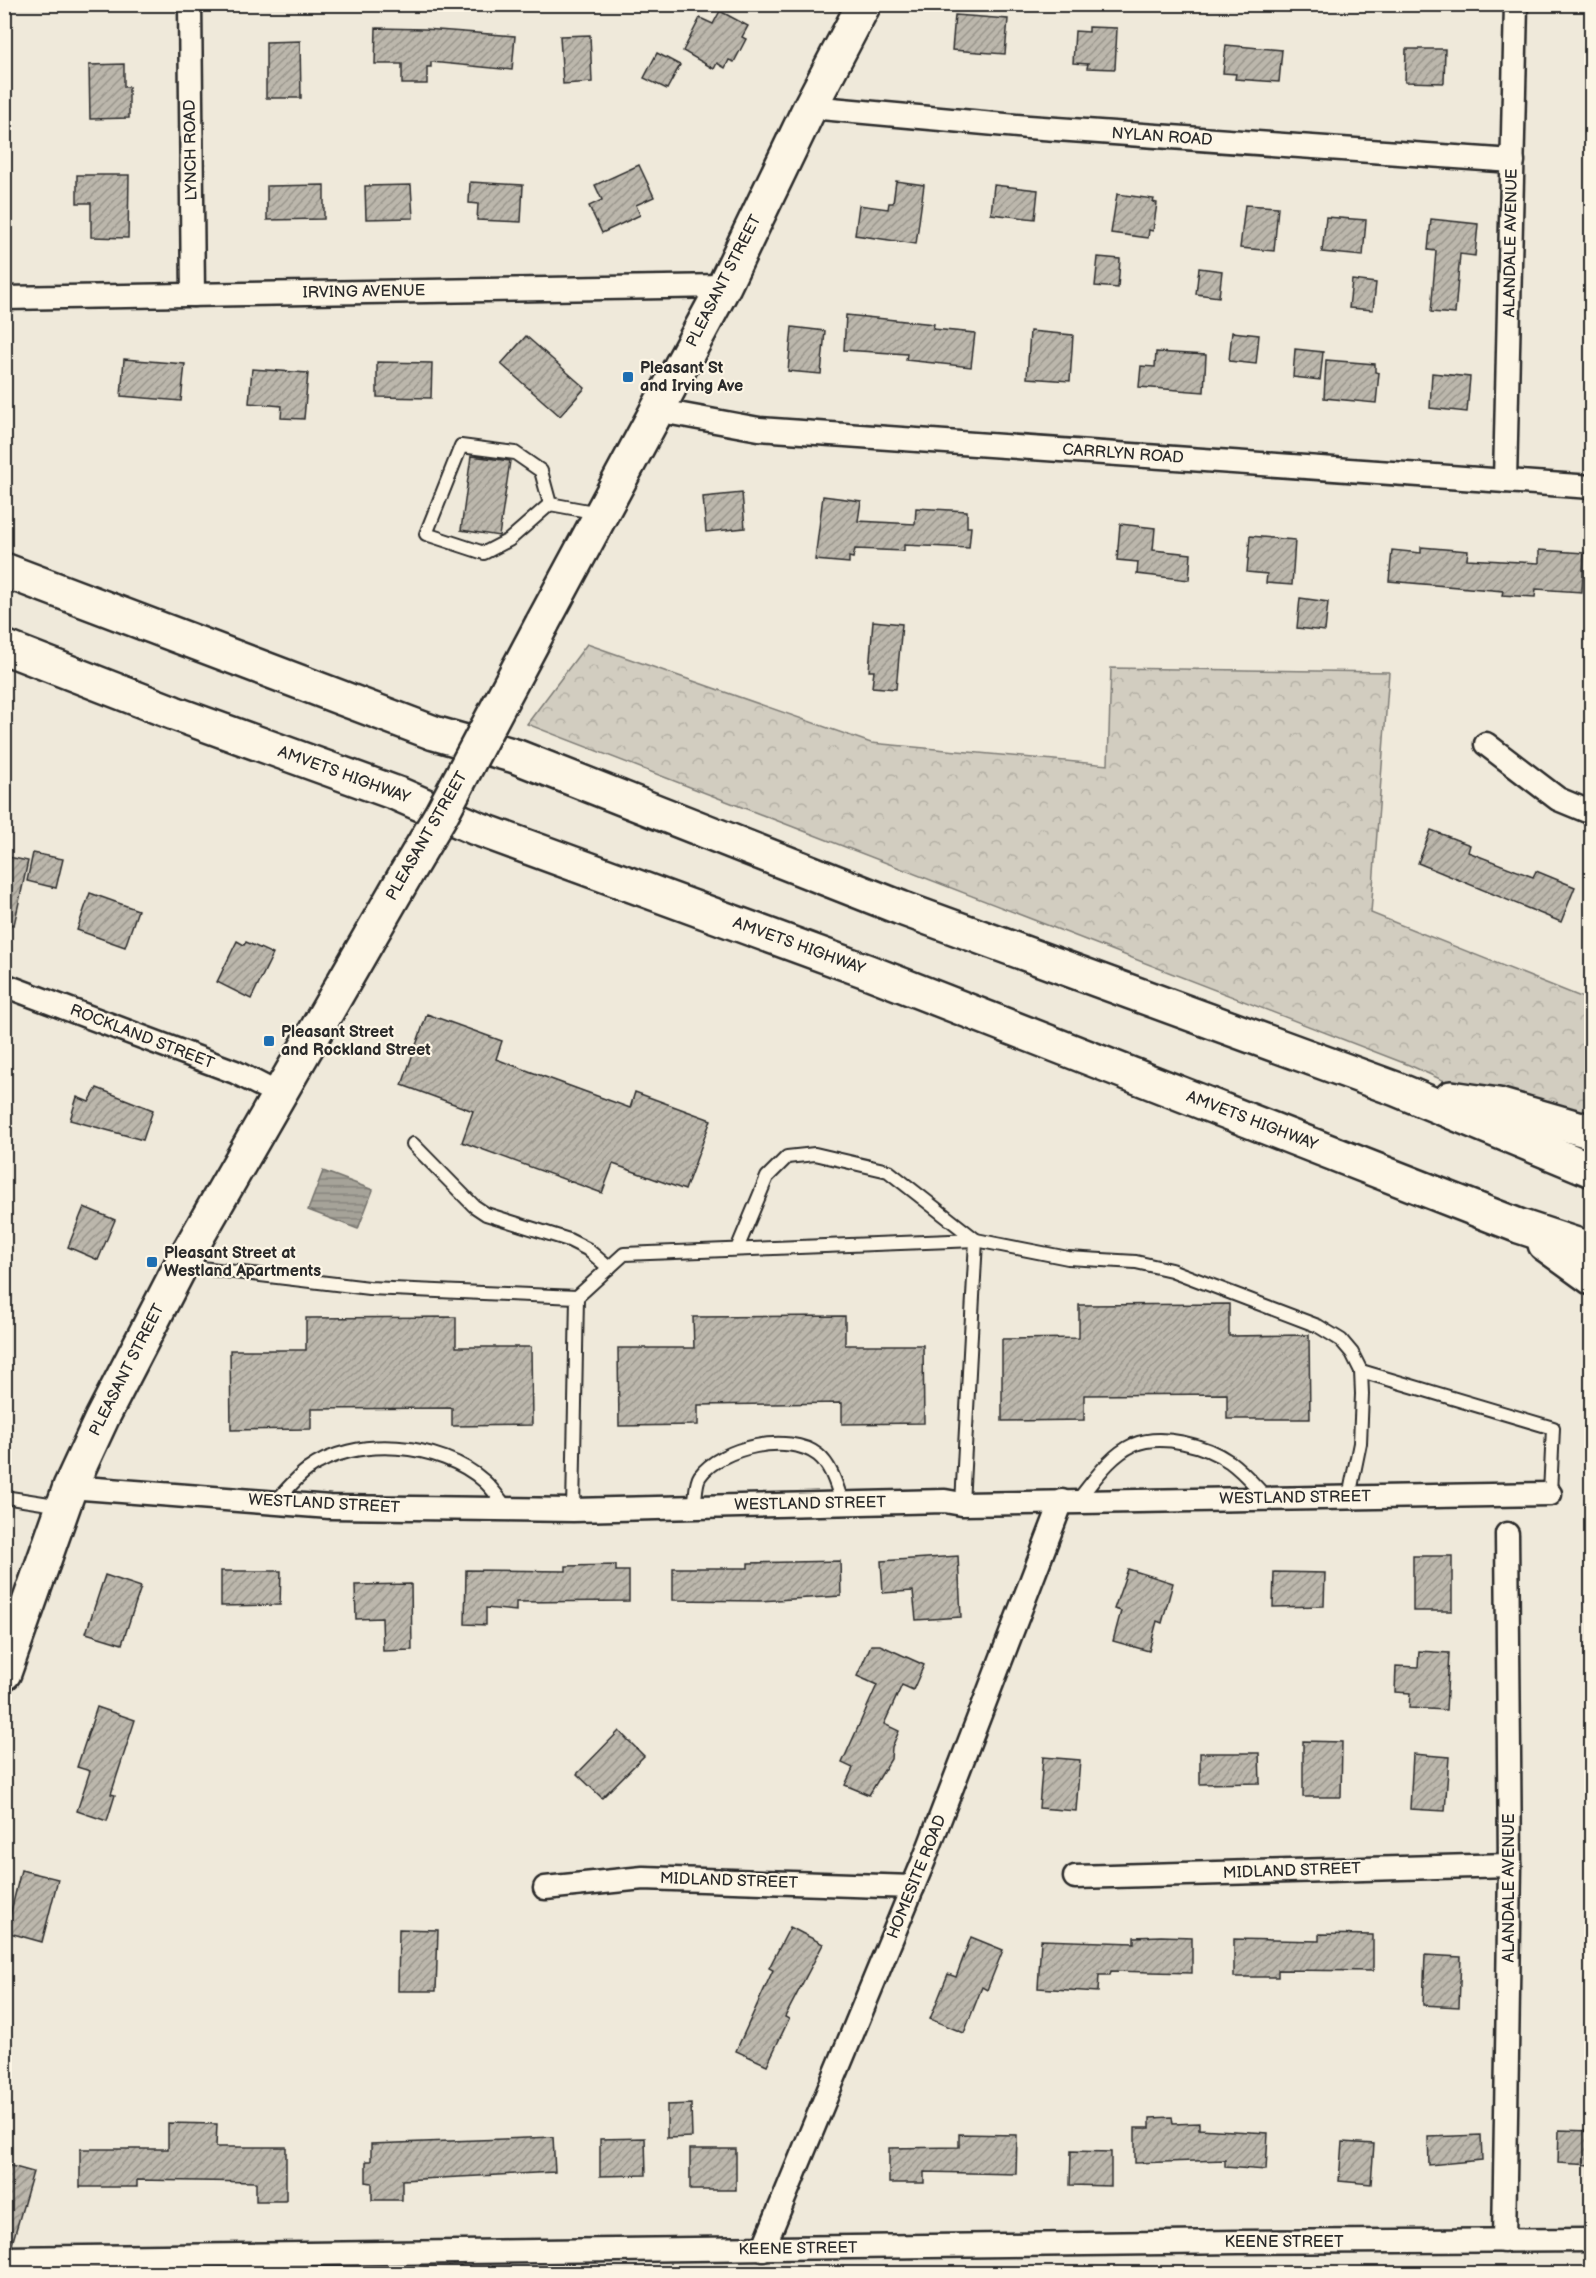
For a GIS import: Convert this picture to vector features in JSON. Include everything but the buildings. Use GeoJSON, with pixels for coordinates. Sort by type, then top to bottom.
{"type":"FeatureCollection","features":[{"type":"Feature","properties":{"kind":"main road","name":"PLEASANT STREET"},"geometry":{"type":"LineString","coordinates":[[4,1673],[67,1497],[102,1418],[181,1265],[442,813],[723,286],[810,107],[864,4]]}},
{"type":"Feature","properties":{"kind":"main road"},"geometry":{"type":"LineString","coordinates":[[4,570],[434,734],[515,756],[901,908],[1396,1089],[1592,1170]]}},
{"type":"Feature","properties":{"kind":"main road","name":"AMVETS HIGHWAY"},"geometry":{"type":"LineString","coordinates":[[4,646],[174,713],[398,794],[476,828],[869,972],[1519,1226],[1592,1250]]}},
{"type":"Feature","properties":{"kind":"main road"},"geometry":{"type":"LineString","coordinates":[[1396,1089],[1498,1106],[1592,1132]]}},
{"type":"Feature","properties":{"kind":"main road"},"geometry":{"type":"LineString","coordinates":[[1519,1226],[1592,1278]]}},
{"type":"Feature","properties":{"kind":"street","name":"LYNCH ROAD"},"geometry":{"type":"LineString","coordinates":[[190,4],[193,295]]}},
{"type":"Feature","properties":{"kind":"street","name":"ALANDALE AVENUE"},"geometry":{"type":"LineString","coordinates":[[1505,480],[1516,4]]}},
{"type":"Feature","properties":{"kind":"street","name":"NYLAN ROAD"},"geometry":{"type":"LineString","coordinates":[[810,107],[1028,127],[1513,161]]}},
{"type":"Feature","properties":{"kind":"street","name":"IRVING AVENUE"},"geometry":{"type":"LineString","coordinates":[[4,298],[723,286]]}},
{"type":"Feature","properties":{"kind":"street","name":"CARRLYN ROAD"},"geometry":{"type":"LineString","coordinates":[[656,410],[759,429],[1592,487]]}},
{"type":"Feature","properties":{"kind":"street"},"geometry":{"type":"LineString","coordinates":[[1485,744],[1558,799],[1592,813]]}},
{"type":"Feature","properties":{"kind":"street","name":"ROCKLAND STREET"},"geometry":{"type":"LineString","coordinates":[[4,985],[235,1072],[278,1094]]}},
{"type":"Feature","properties":{"kind":"street","name":"WESTLAND STREET"},"geometry":{"type":"LineString","coordinates":[[67,1497],[275,1503],[330,1507],[573,1510],[945,1501],[962,1504],[1550,1494]]}},
{"type":"Feature","properties":{"kind":"street","name":"HOMESITE ROAD"},"geometry":{"type":"LineString","coordinates":[[763,2249],[1070,1501]]}},
{"type":"Feature","properties":{"kind":"street","name":"ALANDALE AVENUE"},"geometry":{"type":"LineString","coordinates":[[1504,2241],[1510,1865],[1507,1534]]}},
{"type":"Feature","properties":{"kind":"street","name":"MIDLAND STREET"},"geometry":{"type":"LineString","coordinates":[[1075,1877],[1510,1865]]}},
{"type":"Feature","properties":{"kind":"street","name":"MIDLAND STREET"},"geometry":{"type":"LineString","coordinates":[[545,1888],[643,1878],[913,1887]]}},
{"type":"Feature","properties":{"kind":"street","name":"KEENE STREET"},"geometry":{"type":"LineString","coordinates":[[4,2258],[1238,2242],[1592,2240]]}},
{"type":"Feature","properties":{"kind":"lane"},"geometry":{"type":"LineString","coordinates":[[461,446],[515,453],[541,471],[550,504],[509,540],[484,553],[426,534],[461,446]]}},
{"type":"Feature","properties":{"kind":"lane"},"geometry":{"type":"LineString","coordinates":[[550,504],[600,513]]}},
{"type":"Feature","properties":{"kind":"lane"},"geometry":{"type":"LineString","coordinates":[[413,1144],[474,1206],[486,1214],[569,1240],[587,1249],[609,1268]]}},
{"type":"Feature","properties":{"kind":"lane"},"geometry":{"type":"LineString","coordinates":[[737,1249],[767,1177],[787,1157],[815,1154],[888,1171],[976,1240]]}},
{"type":"Feature","properties":{"kind":"lane"},"geometry":{"type":"LineString","coordinates":[[181,1265],[369,1288],[577,1297],[624,1254],[976,1240],[1068,1258],[1136,1262],[1171,1270],[1318,1326],[1341,1340],[1361,1371],[1360,1443],[1349,1497]]}},
{"type":"Feature","properties":{"kind":"lane"},"geometry":{"type":"LineString","coordinates":[[962,1504],[976,1240]]}},
{"type":"Feature","properties":{"kind":"lane"},"geometry":{"type":"LineString","coordinates":[[573,1510],[577,1297]]}},
{"type":"Feature","properties":{"kind":"lane"},"geometry":{"type":"LineString","coordinates":[[1361,1371],[1553,1428],[1550,1494]]}},
{"type":"Feature","properties":{"kind":"lane"},"geometry":{"type":"LineString","coordinates":[[1070,1501],[1109,1462],[1133,1445],[1163,1440],[1202,1448],[1230,1463],[1268,1498]]}},
{"type":"Feature","properties":{"kind":"lane"},"geometry":{"type":"LineString","coordinates":[[694,1507],[699,1477],[717,1461],[742,1447],[767,1444],[797,1446],[818,1455],[831,1474],[843,1504]]}},
{"type":"Feature","properties":{"kind":"lane"},"geometry":{"type":"LineString","coordinates":[[275,1503],[309,1468],[342,1453],[378,1447],[416,1450],[455,1462],[483,1480],[509,1509]]}},
{"type":"Feature","properties":{"kind":"lane"},"geometry":{"type":"LineString","coordinates":[[4,1497],[67,1497]]}},
{"type":"Feature","properties":{"kind":"green space"},"geometry":{"type":"Polygon","coordinates":[[[587,644],[871,743],[1108,765],[1111,668],[1389,672],[1371,913],[1591,1001],[1591,1132],[1498,1105],[1409,1065],[527,724],[587,644]]]}},
{"type":"Feature","properties":{"kind":"shaded area"},"geometry":{"type":"Polygon","coordinates":[[[323,1171],[373,1190],[358,1229],[308,1210],[323,1171]]]}},
{"type":"Feature","properties":{"kind":"place","name":"Pleasant St and Irving Ave"},"geometry":{"type":"Point","coordinates":[628,377]}},
{"type":"Feature","properties":{"kind":"place","name":"Pleasant Street and Rockland Street"},"geometry":{"type":"Point","coordinates":[269,1041]}},
{"type":"Feature","properties":{"kind":"place","name":"Pleasant Street at Westland Apartments"},"geometry":{"type":"Point","coordinates":[152,1262]}}]}
